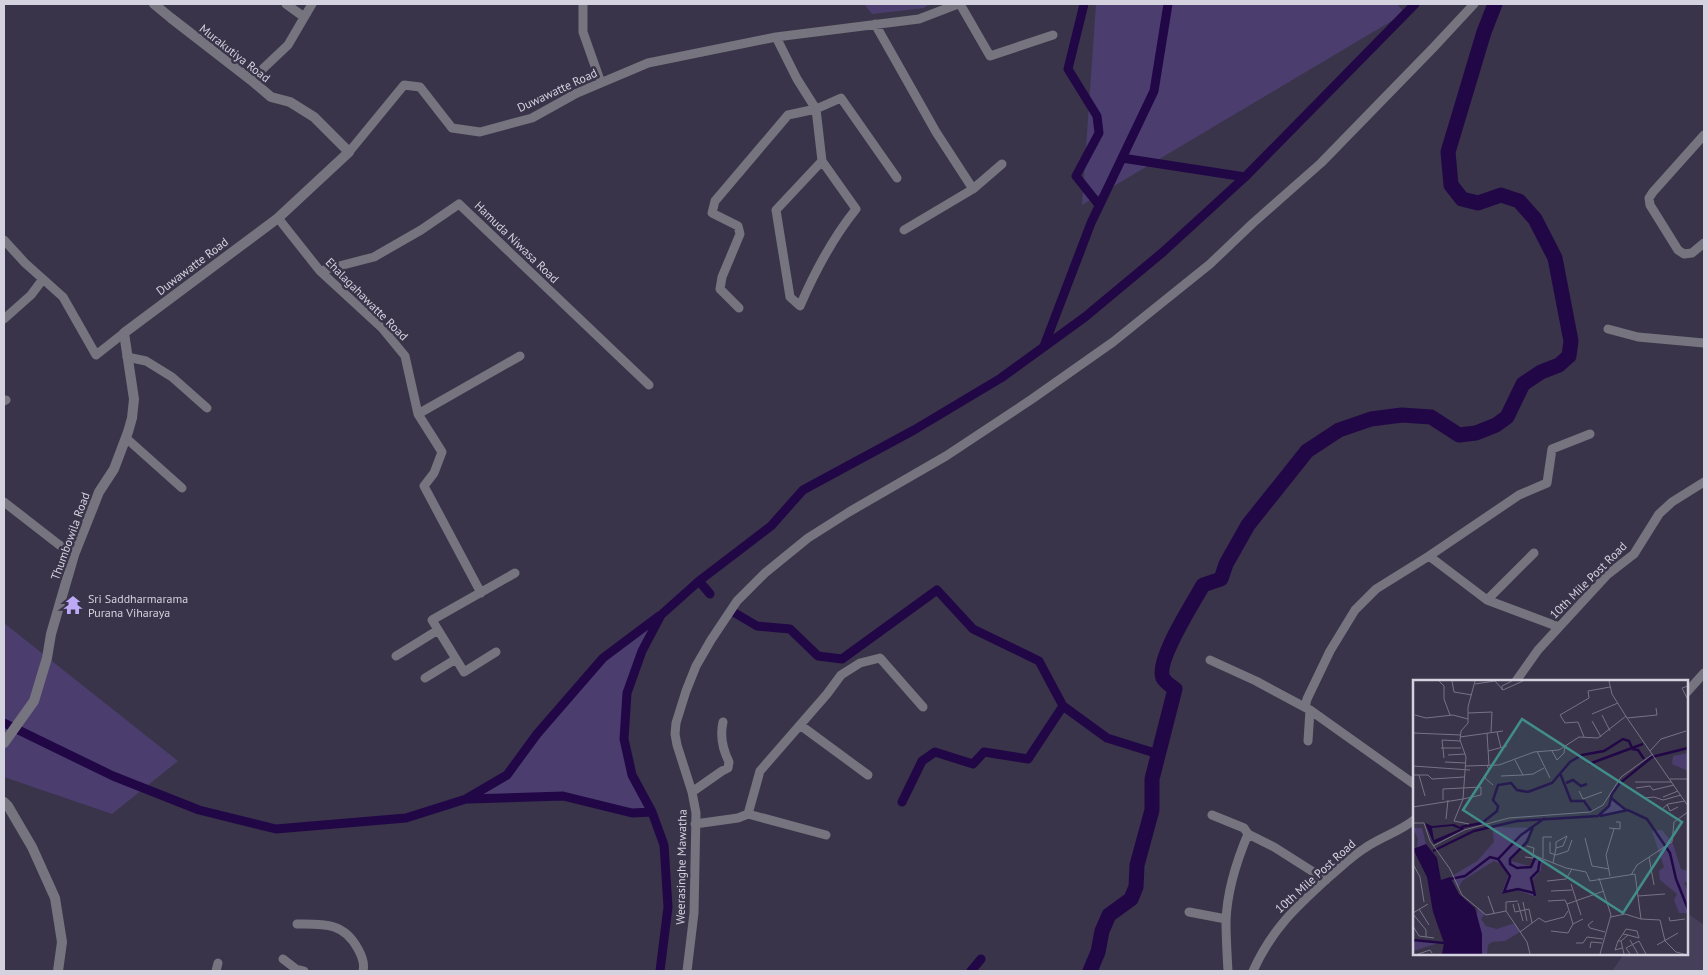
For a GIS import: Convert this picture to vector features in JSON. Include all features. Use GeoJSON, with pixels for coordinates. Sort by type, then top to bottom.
{"type":"FeatureCollection","features":[{"type":"Feature","properties":{"kind":"street","name":"Murakutiya Road"},"geometry":{"type":"LineString","coordinates":[[154,4],[271,97],[290,102],[314,117],[350,152]]}},
{"type":"Feature","properties":{"kind":"street"},"geometry":{"type":"LineString","coordinates":[[286,4],[304,17]]}},
{"type":"Feature","properties":{"kind":"street"},"geometry":{"type":"LineString","coordinates":[[251,80],[288,45],[312,4]]}},
{"type":"Feature","properties":{"kind":"street"},"geometry":{"type":"LineString","coordinates":[[583,4],[583,32],[600,83]]}},
{"type":"Feature","properties":{"kind":"street"},"geometry":{"type":"LineString","coordinates":[[959,4],[990,56],[1053,34]]}},
{"type":"Feature","properties":{"kind":"street","name":"Duwawatte Road"},"geometry":{"type":"LineString","coordinates":[[124,333],[278,218],[350,152],[404,85],[420,87],[452,128],[480,132],[532,118],[600,83],[648,64],[776,37],[919,19],[959,4]]}},
{"type":"Feature","properties":{"kind":"street","name":"Weerasinghe Mawatha"},"geometry":{"type":"LineString","coordinates":[[687,971],[694,913],[696,813],[692,792],[677,745],[676,723],[696,666],[737,601],[765,573],[808,538],[946,456],[1032,399],[1113,342],[1210,264],[1321,163],[1474,4]]}},
{"type":"Feature","properties":{"kind":"street"},"geometry":{"type":"LineString","coordinates":[[875,24],[936,132],[973,189]]}},
{"type":"Feature","properties":{"kind":"street"},"geometry":{"type":"LineString","coordinates":[[776,37],[797,79],[816,109],[822,161],[856,209],[840,228],[818,265],[800,306],[790,297],[776,210],[822,161]]}},
{"type":"Feature","properties":{"kind":"street"},"geometry":{"type":"LineString","coordinates":[[739,308],[720,288],[722,278],[740,234],[738,226],[712,213],[715,201],[788,115],[816,109],[841,98],[897,178]]}},
{"type":"Feature","properties":{"kind":"street"},"geometry":{"type":"LineString","coordinates":[[1704,135],[1649,198],[1650,205],[1678,250],[1684,254],[1692,252],[1704,243]]}},
{"type":"Feature","properties":{"kind":"street"},"geometry":{"type":"LineString","coordinates":[[904,230],[973,189],[1002,164]]}},
{"type":"Feature","properties":{"kind":"street","name":"Hamuda Niwasa Road"},"geometry":{"type":"LineString","coordinates":[[320,271],[374,257],[421,230],[459,204],[649,385]]}},
{"type":"Feature","properties":{"kind":"street","name":"Ehalagahawatte Road"},"geometry":{"type":"LineString","coordinates":[[278,218],[320,271],[382,328],[405,356],[418,414],[442,452],[434,473],[424,486],[481,593]]}},
{"type":"Feature","properties":{"kind":"street"},"geometry":{"type":"LineString","coordinates":[[4,240],[25,263],[63,297],[96,355],[124,333]]}},
{"type":"Feature","properties":{"kind":"street"},"geometry":{"type":"LineString","coordinates":[[4,319],[31,295],[44,279]]}},
{"type":"Feature","properties":{"kind":"street"},"geometry":{"type":"LineString","coordinates":[[1608,329],[1638,337],[1704,343]]}},
{"type":"Feature","properties":{"kind":"street","name":"Thumbowila Road"},"geometry":{"type":"LineString","coordinates":[[4,743],[34,701],[74,555],[99,492],[114,469],[132,418],[134,399],[124,333]]}},
{"type":"Feature","properties":{"kind":"street"},"geometry":{"type":"LineString","coordinates":[[418,414],[520,356]]}},
{"type":"Feature","properties":{"kind":"street"},"geometry":{"type":"LineString","coordinates":[[128,357],[146,361],[172,377],[207,408]]}},
{"type":"Feature","properties":{"kind":"street"},"geometry":{"type":"LineString","coordinates":[[1308,741],[1307,699],[1330,651],[1355,610],[1376,590],[1519,495],[1547,483],[1552,449],[1590,434]]}},
{"type":"Feature","properties":{"kind":"street"},"geometry":{"type":"LineString","coordinates":[[126,438],[182,488]]}},
{"type":"Feature","properties":{"kind":"street","name":"10th Mile Post Road"},"geometry":{"type":"LineString","coordinates":[[1517,680],[1538,650],[1607,575],[1634,554],[1659,514],[1672,502],[1704,482]]}},
{"type":"Feature","properties":{"kind":"street"},"geometry":{"type":"LineString","coordinates":[[4,502],[74,555]]}},
{"type":"Feature","properties":{"kind":"street"},"geometry":{"type":"LineString","coordinates":[[1487,600],[1534,554]]}},
{"type":"Feature","properties":{"kind":"street"},"geometry":{"type":"LineString","coordinates":[[1429,556],[1487,600],[1559,627]]}},
{"type":"Feature","properties":{"kind":"street"},"geometry":{"type":"LineString","coordinates":[[496,652],[464,672],[432,620],[515,573]]}},
{"type":"Feature","properties":{"kind":"street"},"geometry":{"type":"LineString","coordinates":[[396,656],[438,630]]}},
{"type":"Feature","properties":{"kind":"street"},"geometry":{"type":"LineString","coordinates":[[748,814],[760,771],[828,694],[841,675],[860,663],[880,658],[923,707]]}},
{"type":"Feature","properties":{"kind":"street"},"geometry":{"type":"LineString","coordinates":[[424,678],[456,659]]}},
{"type":"Feature","properties":{"kind":"street"},"geometry":{"type":"LineString","coordinates":[[1210,660],[1307,708],[1413,783]]}},
{"type":"Feature","properties":{"kind":"street"},"geometry":{"type":"LineString","coordinates":[[1688,691],[1704,673]]}},
{"type":"Feature","properties":{"kind":"street"},"geometry":{"type":"LineString","coordinates":[[692,792],[728,768],[729,762],[721,732],[723,722]]}},
{"type":"Feature","properties":{"kind":"street"},"geometry":{"type":"LineString","coordinates":[[800,725],[868,775]]}},
{"type":"Feature","properties":{"kind":"street"},"geometry":{"type":"LineString","coordinates":[[4,802],[32,847],[55,898],[62,942],[58,971]]}},
{"type":"Feature","properties":{"kind":"street"},"geometry":{"type":"LineString","coordinates":[[695,824],[738,818],[748,814],[826,835]]}},
{"type":"Feature","properties":{"kind":"street"},"geometry":{"type":"LineString","coordinates":[[1212,815],[1244,828],[1248,834],[1274,847],[1326,880]]}},
{"type":"Feature","properties":{"kind":"street","name":"10th Mile Post Road"},"geometry":{"type":"LineString","coordinates":[[1253,971],[1271,937],[1284,920],[1326,880],[1358,852],[1406,827],[1413,821]]}},
{"type":"Feature","properties":{"kind":"street"},"geometry":{"type":"LineString","coordinates":[[1228,971],[1226,919],[1231,889],[1241,851],[1248,834]]}},
{"type":"Feature","properties":{"kind":"street"},"geometry":{"type":"LineString","coordinates":[[1189,912],[1226,919]]}},
{"type":"Feature","properties":{"kind":"street"},"geometry":{"type":"LineString","coordinates":[[297,924],[328,924],[344,931],[355,942],[363,957],[363,971]]}},
{"type":"Feature","properties":{"kind":"street"},"geometry":{"type":"LineString","coordinates":[[283,959],[298,970]]}},
{"type":"Feature","properties":{"kind":"shaded area"},"geometry":{"type":"Polygon","coordinates":[[[864,4],[929,4],[924,8],[872,14],[864,4]]]}},
{"type":"Feature","properties":{"kind":"shaded area"},"geometry":{"type":"Polygon","coordinates":[[[1096,4],[1397,4],[1405,13],[1082,205],[1096,4]]]}},
{"type":"Feature","properties":{"kind":"shaded area"},"geometry":{"type":"Polygon","coordinates":[[[4,623],[178,761],[112,814],[4,777],[4,623]]]}},
{"type":"Feature","properties":{"kind":"shaded area"},"geometry":{"type":"Polygon","coordinates":[[[650,627],[623,693],[621,739],[629,774],[648,810],[631,810],[564,793],[481,795],[508,779],[553,721],[605,661],[650,627]]]}},
{"type":"Feature","properties":{"kind":"shaded area"},"geometry":{"type":"Polygon","coordinates":[[[1688,914],[1704,925],[1704,971],[1612,971],[1623,955],[1688,955],[1688,914]]]}},
{"type":"Feature","properties":{"kind":"waterway"},"geometry":{"type":"LineString","coordinates":[[1084,4],[1068,69],[1097,116],[1099,133],[1076,176],[1099,205]]}},
{"type":"Feature","properties":{"kind":"waterway"},"geometry":{"type":"LineString","coordinates":[[1044,346],[1091,223],[1154,91],[1168,4]]}},
{"type":"Feature","properties":{"kind":"waterway"},"geometry":{"type":"LineString","coordinates":[[660,971],[668,907],[664,845],[652,812],[632,775],[624,739],[627,693],[642,651],[661,615],[699,581],[771,526],[803,490],[914,430],[1001,378],[1085,317],[1163,252],[1245,177],[1415,4]]}},
{"type":"Feature","properties":{"kind":"waterway"},"geometry":{"type":"LineString","coordinates":[[1090,971],[1109,915],[1131,899],[1136,887],[1137,865],[1152,810],[1152,779],[1175,689],[1163,678],[1162,670],[1165,659],[1177,632],[1203,585],[1221,579],[1226,564],[1248,525],[1307,451],[1339,430],[1371,419],[1402,415],[1431,417],[1459,435],[1476,433],[1496,425],[1507,417],[1523,384],[1541,372],[1559,365],[1569,356],[1571,341],[1555,258],[1535,219],[1519,201],[1501,195],[1478,203],[1462,199],[1451,185],[1448,152],[1484,32],[1495,4]]}},
{"type":"Feature","properties":{"kind":"waterway"},"geometry":{"type":"LineString","coordinates":[[1122,158],[1245,177]]}},
{"type":"Feature","properties":{"kind":"waterway"},"geometry":{"type":"LineString","coordinates":[[699,581],[710,594]]}},
{"type":"Feature","properties":{"kind":"waterway"},"geometry":{"type":"LineString","coordinates":[[735,613],[757,626],[790,629],[818,656],[842,659],[937,590],[973,629],[1039,661],[1063,706],[1107,738],[1158,754]]}},
{"type":"Feature","properties":{"kind":"waterway"},"geometry":{"type":"LineString","coordinates":[[4,723],[113,776],[199,810],[276,829],[406,818],[466,799],[507,775],[537,734],[603,658],[659,616]]}},
{"type":"Feature","properties":{"kind":"waterway"},"geometry":{"type":"LineString","coordinates":[[902,802],[922,761],[935,752],[973,764],[984,752],[1028,759],[1063,706]]}},
{"type":"Feature","properties":{"kind":"waterway"},"geometry":{"type":"LineString","coordinates":[[469,799],[563,796],[632,813],[652,812]]}},
{"type":"Feature","properties":{"kind":"waterway"},"geometry":{"type":"LineString","coordinates":[[971,971],[981,959]]}},
{"type":"Feature","properties":{"kind":"place","name":"Sri Saddharmarama Purana Viharaya"},"geometry":{"type":"Point","coordinates":[73,605]}}]}
